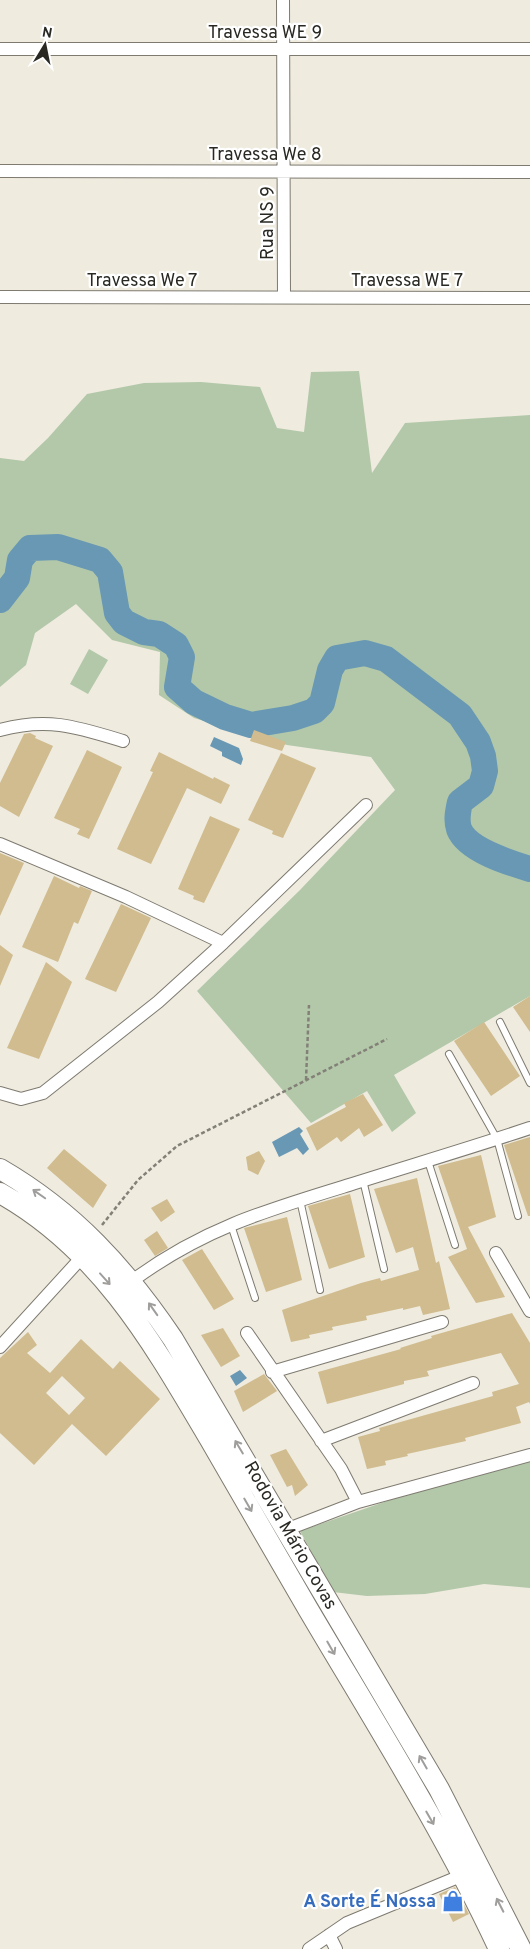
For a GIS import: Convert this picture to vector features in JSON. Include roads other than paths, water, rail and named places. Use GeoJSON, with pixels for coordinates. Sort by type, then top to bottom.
{"type":"FeatureCollection","features":[{"type":"Feature","properties":{"kind":"main road","name":"Rodovia Mário Covas"},"geometry":{"type":"LineString","coordinates":[[0,1169],[55,1205],[91,1238],[132,1281],[173,1338],[326,1594],[439,1789],[521,1949]]}},
{"type":"Feature","properties":{"kind":"main road","name":"Rodovia Mário Covas"},"geometry":{"type":"LineString","coordinates":[[0,1193],[42,1221],[83,1256],[107,1281],[134,1316],[188,1402],[463,1875],[499,1949]]}},
{"type":"Feature","properties":{"kind":"main road"},"geometry":{"type":"LineString","coordinates":[[306,1606],[326,1594]]}},
{"type":"Feature","properties":{"kind":"street","name":"Rua NS 9"},"geometry":{"type":"LineString","coordinates":[[283,0],[284,297]]}},
{"type":"Feature","properties":{"kind":"street","name":"Travessa WE 9"},"geometry":{"type":"LineString","coordinates":[[0,49],[530,49]]}},
{"type":"Feature","properties":{"kind":"street","name":"Travessa We 8"},"geometry":{"type":"LineString","coordinates":[[0,171],[530,172]]}},
{"type":"Feature","properties":{"kind":"street","name":"Travessa We 7"},"geometry":{"type":"LineString","coordinates":[[0,298],[284,297]]}},
{"type":"Feature","properties":{"kind":"street","name":"Travessa WE 7"},"geometry":{"type":"LineString","coordinates":[[284,297],[530,298]]}},
{"type":"Feature","properties":{"kind":"street"},"geometry":{"type":"LineString","coordinates":[[0,730],[42,722],[78,727],[122,741]]}},
{"type":"Feature","properties":{"kind":"street"},"geometry":{"type":"LineString","coordinates":[[0,1093],[21,1099],[43,1093],[158,1002],[223,943],[366,804]]}},
{"type":"Feature","properties":{"kind":"street"},"geometry":{"type":"LineString","coordinates":[[0,844],[126,897],[223,943]]}},
{"type":"Feature","properties":{"kind":"street"},"geometry":{"type":"LineString","coordinates":[[132,1281],[164,1257],[231,1224],[300,1200],[530,1128]]}},
{"type":"Feature","properties":{"kind":"street"},"geometry":{"type":"LineString","coordinates":[[496,1253],[530,1311]]}},
{"type":"Feature","properties":{"kind":"street"},"geometry":{"type":"LineString","coordinates":[[0,1347],[83,1256]]}},
{"type":"Feature","properties":{"kind":"street"},"geometry":{"type":"LineString","coordinates":[[272,1372],[442,1322]]}},
{"type":"Feature","properties":{"kind":"street"},"geometry":{"type":"LineString","coordinates":[[247,1333],[341,1470],[358,1502]]}},
{"type":"Feature","properties":{"kind":"street"},"geometry":{"type":"LineString","coordinates":[[321,1441],[368,1421],[473,1383]]}},
{"type":"Feature","properties":{"kind":"street"},"geometry":{"type":"LineString","coordinates":[[288,1530],[358,1502],[530,1455]]}},
{"type":"Feature","properties":{"kind":"street"},"geometry":{"type":"LineString","coordinates":[[309,1949],[365,1914],[463,1875]]}},
{"type":"Feature","properties":{"kind":"street"},"geometry":{"type":"LineString","coordinates":[[329,1935],[336,1949]]}},
{"type":"Feature","properties":{"kind":"lane"},"geometry":{"type":"LineString","coordinates":[[500,1022],[530,1083]]}},
{"type":"Feature","properties":{"kind":"lane"},"geometry":{"type":"LineString","coordinates":[[449,1054],[497,1139],[518,1216]]}},
{"type":"Feature","properties":{"kind":"lane"},"geometry":{"type":"LineString","coordinates":[[428,1160],[454,1245]]}},
{"type":"Feature","properties":{"kind":"lane"},"geometry":{"type":"LineString","coordinates":[[363,1180],[384,1269]]}},
{"type":"Feature","properties":{"kind":"lane"},"geometry":{"type":"LineString","coordinates":[[300,1200],[320,1290]]}},
{"type":"Feature","properties":{"kind":"lane"},"geometry":{"type":"LineString","coordinates":[[231,1224],[255,1298]]}},
{"type":"Feature","properties":{"kind":"water"},"geometry":{"type":"Polygon","coordinates":[[[214,737],[239,748],[243,759],[241,765],[222,756],[222,752],[210,746],[214,737]]]}},
{"type":"Feature","properties":{"kind":"water"},"geometry":{"type":"Polygon","coordinates":[[[299,1127],[303,1131],[300,1134],[309,1149],[303,1155],[297,1148],[279,1157],[272,1142],[299,1127]]]}},
{"type":"Feature","properties":{"kind":"water"},"geometry":{"type":"Polygon","coordinates":[[[240,1370],[247,1378],[236,1386],[230,1376],[240,1370]]]}},
{"type":"Feature","properties":{"kind":"waterway"},"geometry":{"type":"LineString","coordinates":[[0,600],[17,578],[20,560],[30,548],[58,547],[100,560],[110,572],[117,613],[124,622],[144,632],[159,634],[176,645],[182,657],[177,687],[194,702],[225,717],[251,725],[293,718],[314,711],[322,703],[330,670],[337,658],[365,653],[386,659],[460,715],[478,742],[483,756],[485,771],[481,786],[460,802],[458,822],[459,829],[464,837],[490,855],[530,869]]}},
{"type":"Feature","properties":{"kind":"place","name":"A Sorte É Nossa"},"geometry":{"type":"Point","coordinates":[453,1901]}}]}
